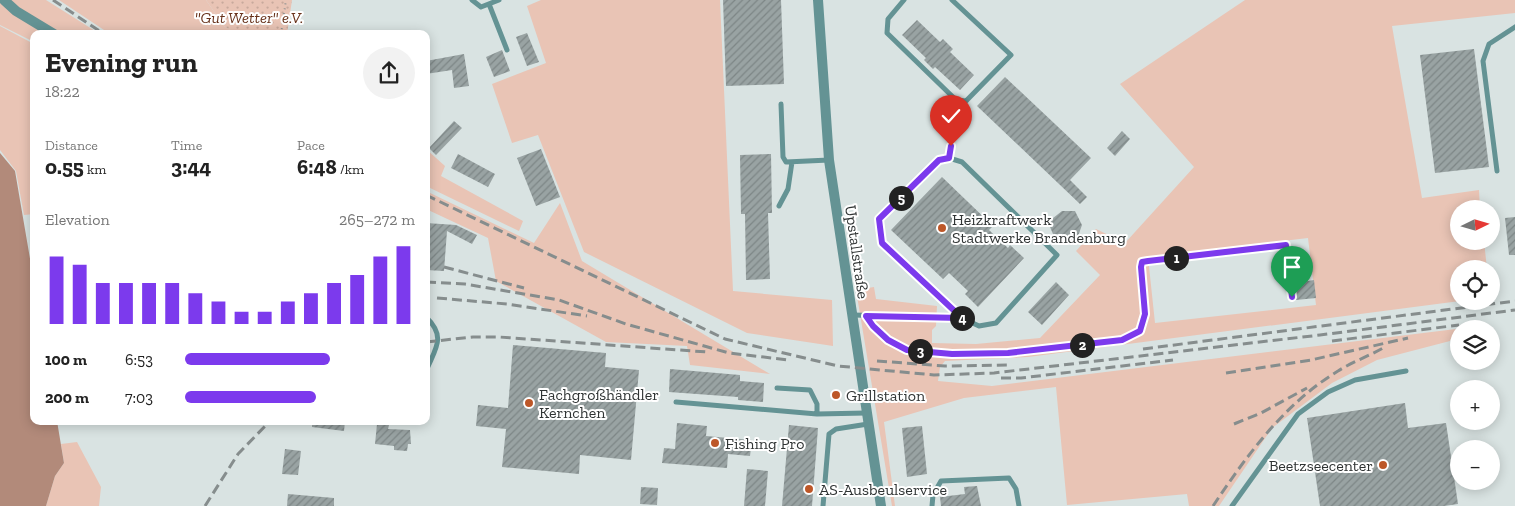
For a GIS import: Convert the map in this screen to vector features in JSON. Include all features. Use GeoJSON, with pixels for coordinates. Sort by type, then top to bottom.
{"type":"FeatureCollection","features":[{"type":"Feature","properties":{"kind":"street"},"geometry":{"type":"LineString","coordinates":[[4,0],[16,11],[47,30]]}},
{"type":"Feature","properties":{"kind":"street","name":"Upstallstraße"},"geometry":{"type":"LineString","coordinates":[[818,0],[829,160],[881,506]]}},
{"type":"Feature","properties":{"kind":"lane"},"geometry":{"type":"LineString","coordinates":[[472,0],[481,7],[500,0]]}},
{"type":"Feature","properties":{"kind":"lane"},"geometry":{"type":"LineString","coordinates":[[904,0],[888,18],[887,33],[956,100],[966,101],[1011,55],[952,0]]}},
{"type":"Feature","properties":{"kind":"lane"},"geometry":{"type":"LineString","coordinates":[[489,4],[507,50]]}},
{"type":"Feature","properties":{"kind":"lane"},"geometry":{"type":"LineString","coordinates":[[1497,171],[1484,61],[1488,44],[1515,27]]}},
{"type":"Feature","properties":{"kind":"lane"},"geometry":{"type":"LineString","coordinates":[[949,158],[953,110],[956,100]]}},
{"type":"Feature","properties":{"kind":"lane"},"geometry":{"type":"LineString","coordinates":[[781,104],[783,157],[786,162],[829,160]]}},
{"type":"Feature","properties":{"kind":"lane"},"geometry":{"type":"LineString","coordinates":[[949,158],[962,162],[1057,255],[996,323],[979,326],[962,318],[882,243],[879,219],[939,160],[949,158]]}},
{"type":"Feature","properties":{"kind":"lane"},"geometry":{"type":"LineString","coordinates":[[779,206],[788,189],[792,162]]}},
{"type":"Feature","properties":{"kind":"lane"},"geometry":{"type":"LineString","coordinates":[[866,316],[873,326],[888,340],[907,350],[934,353],[1008,353],[1122,340],[1140,331],[1145,314],[1142,262],[1286,245],[1292,297]]}},
{"type":"Feature","properties":{"kind":"lane"},"geometry":{"type":"LineString","coordinates":[[851,314],[962,318]]}},
{"type":"Feature","properties":{"kind":"lane"},"geometry":{"type":"LineString","coordinates":[[430,322],[435,326],[439,340],[430,362]]}},
{"type":"Feature","properties":{"kind":"lane"},"geometry":{"type":"LineString","coordinates":[[1232,506],[1298,414],[1328,392],[1355,380],[1406,371]]}},
{"type":"Feature","properties":{"kind":"lane"},"geometry":{"type":"LineString","coordinates":[[778,388],[810,390],[817,404],[817,414]]}},
{"type":"Feature","properties":{"kind":"lane"},"geometry":{"type":"LineString","coordinates":[[676,402],[817,414],[866,413]]}},
{"type":"Feature","properties":{"kind":"lane"},"geometry":{"type":"LineString","coordinates":[[823,506],[829,434],[836,429],[868,424]]}},
{"type":"Feature","properties":{"kind":"lane"},"geometry":{"type":"LineString","coordinates":[[932,506],[933,495],[942,481],[1009,478],[1016,489],[1019,506]]}},
{"type":"Feature","properties":{"kind":"path"},"geometry":{"type":"LineString","coordinates":[[282,30],[286,0]]}},
{"type":"Feature","properties":{"kind":"green space"},"geometry":{"type":"Polygon","coordinates":[[[0,0],[46,0],[94,30],[30,30],[30,40],[0,25],[0,0]]]}},
{"type":"Feature","properties":{"kind":"green space"},"geometry":{"type":"Polygon","coordinates":[[[59,0],[206,0],[224,26],[230,30],[104,30],[59,0]]]}},
{"type":"Feature","properties":{"kind":"green space","name":"\"Gut Wetter\" e.V."},"geometry":{"type":"Polygon","coordinates":[[[206,0],[292,0],[288,30],[230,30],[224,26],[206,0]]]}},
{"type":"Feature","properties":{"kind":"green space"},"geometry":{"type":"Polygon","coordinates":[[[541,0],[720,0],[733,291],[832,300],[833,346],[747,333],[584,252],[538,135],[512,143],[492,84],[546,63],[527,6],[541,0]]]}},
{"type":"Feature","properties":{"kind":"green space"},"geometry":{"type":"Polygon","coordinates":[[[1245,0],[1515,0],[1515,13],[1392,26],[1422,198],[1479,190],[1480,200],[1450,200],[1450,250],[1485,250],[1486,260],[1450,260],[1450,302],[1028,357],[945,361],[940,367],[938,381],[992,386],[1450,330],[1450,341],[1377,360],[1332,383],[1272,428],[1219,506],[1189,506],[1187,494],[1067,505],[1056,387],[964,398],[884,422],[895,506],[892,506],[856,290],[874,287],[876,299],[937,306],[936,326],[932,330],[932,343],[976,344],[1040,338],[1100,275],[1076,251],[1096,229],[1125,243],[1194,167],[1120,84],[1245,0]],[[1308,238],[1148,257],[1155,323],[1316,305],[1308,238]]]}},
{"type":"Feature","properties":{"kind":"green space"},"geometry":{"type":"Polygon","coordinates":[[[0,26],[30,42],[30,214],[24,215],[16,171],[0,150],[0,26]]]}},
{"type":"Feature","properties":{"kind":"green space"},"geometry":{"type":"Polygon","coordinates":[[[430,153],[445,166],[441,176],[523,221],[519,231],[430,188],[430,153]]]}},
{"type":"Feature","properties":{"kind":"green space"},"geometry":{"type":"Polygon","coordinates":[[[430,193],[534,243],[560,203],[582,261],[770,374],[690,365],[687,346],[606,342],[496,281],[488,238],[430,211],[430,193]]]}},
{"type":"Feature","properties":{"kind":"green space"},"geometry":{"type":"Polygon","coordinates":[[[77,442],[101,487],[99,506],[46,506],[55,476],[64,463],[61,444],[77,442]]]}},
{"type":"Feature","properties":{"kind":"shaded area"},"geometry":{"type":"Polygon","coordinates":[[[0,153],[15,171],[30,259],[30,425],[58,425],[64,463],[55,476],[46,506],[0,506],[0,153]]]}},
{"type":"Feature","properties":{"kind":"building"},"geometry":{"type":"Polygon","coordinates":[[[723,0],[781,0],[784,84],[726,86],[723,0]]]}},
{"type":"Feature","properties":{"kind":"building"},"geometry":{"type":"Polygon","coordinates":[[[917,20],[940,42],[943,39],[953,49],[950,52],[974,75],[960,90],[935,67],[933,69],[924,60],[926,58],[902,35],[917,20]]]}},
{"type":"Feature","properties":{"kind":"building"},"geometry":{"type":"Polygon","coordinates":[[[527,33],[539,62],[527,66],[516,37],[527,33]]]}},
{"type":"Feature","properties":{"kind":"building"},"geometry":{"type":"Polygon","coordinates":[[[1474,49],[1489,167],[1435,173],[1420,55],[1474,49]]]}},
{"type":"Feature","properties":{"kind":"building"},"geometry":{"type":"Polygon","coordinates":[[[502,50],[510,71],[494,77],[486,57],[502,50]]]}},
{"type":"Feature","properties":{"kind":"building"},"geometry":{"type":"Polygon","coordinates":[[[464,54],[469,86],[454,88],[452,70],[430,73],[430,60],[464,54]]]}},
{"type":"Feature","properties":{"kind":"building"},"geometry":{"type":"Polygon","coordinates":[[[1005,77],[1091,158],[1070,180],[1087,197],[1080,204],[977,106],[1005,77]]]}},
{"type":"Feature","properties":{"kind":"building"},"geometry":{"type":"Polygon","coordinates":[[[454,121],[462,128],[436,155],[430,147],[454,121]]]}},
{"type":"Feature","properties":{"kind":"building"},"geometry":{"type":"Polygon","coordinates":[[[1122,131],[1130,139],[1115,156],[1107,148],[1122,131]]]}},
{"type":"Feature","properties":{"kind":"building"},"geometry":{"type":"Polygon","coordinates":[[[541,149],[560,197],[536,206],[517,158],[541,149]]]}},
{"type":"Feature","properties":{"kind":"building"},"geometry":{"type":"Polygon","coordinates":[[[458,154],[495,174],[488,187],[451,168],[458,154]]]}},
{"type":"Feature","properties":{"kind":"building"},"geometry":{"type":"Polygon","coordinates":[[[771,154],[772,213],[768,213],[770,279],[746,280],[745,214],[741,214],[740,155],[771,154]]]}},
{"type":"Feature","properties":{"kind":"building","name":"Heizkraftwerk Stadtwerke Brandenburg"},"geometry":{"type":"Polygon","coordinates":[[[942,177],[993,226],[989,230],[1008,248],[1010,245],[1024,258],[978,307],[965,294],[968,291],[949,273],[943,279],[891,230],[942,177]]]}},
{"type":"Feature","properties":{"kind":"building"},"geometry":{"type":"Polygon","coordinates":[[[1062,211],[1075,211],[1082,225],[1077,239],[1068,243],[1055,239],[1048,222],[1062,211]]]}},
{"type":"Feature","properties":{"kind":"building"},"geometry":{"type":"Polygon","coordinates":[[[1515,217],[1515,255],[1509,255],[1505,218],[1515,217]]]}},
{"type":"Feature","properties":{"kind":"building"},"geometry":{"type":"Polygon","coordinates":[[[430,223],[456,225],[477,235],[472,244],[447,231],[444,271],[430,270],[430,223]]]}},
{"type":"Feature","properties":{"kind":"building"},"geometry":{"type":"Polygon","coordinates":[[[1305,254],[1308,281],[1314,280],[1316,298],[1296,300],[1292,255],[1305,254]]]}},
{"type":"Feature","properties":{"kind":"building"},"geometry":{"type":"Polygon","coordinates":[[[1056,282],[1069,295],[1042,325],[1028,312],[1056,282]]]}},
{"type":"Feature","properties":{"kind":"building"},"geometry":{"type":"Polygon","coordinates":[[[513,345],[606,353],[605,367],[639,370],[631,460],[580,455],[579,474],[502,467],[506,429],[476,426],[478,405],[508,408],[513,345]]]}},
{"type":"Feature","properties":{"kind":"building"},"geometry":{"type":"Polygon","coordinates":[[[670,369],[740,375],[740,381],[764,383],[763,402],[738,400],[738,397],[669,392],[670,369]]]}},
{"type":"Feature","properties":{"kind":"building","name":"Beetzseecenter"},"geometry":{"type":"Polygon","coordinates":[[[1405,403],[1408,428],[1446,423],[1450,450],[1450,490],[1456,490],[1458,504],[1444,506],[1320,506],[1307,418],[1405,403]]]}},
{"type":"Feature","properties":{"kind":"building"},"geometry":{"type":"Polygon","coordinates":[[[677,423],[707,426],[706,436],[752,440],[750,456],[728,454],[727,468],[662,463],[664,448],[675,449],[677,423]]]}},
{"type":"Feature","properties":{"kind":"building"},"geometry":{"type":"Polygon","coordinates":[[[312,425],[345,425],[344,431],[312,427],[312,425]]]}},
{"type":"Feature","properties":{"kind":"building"},"geometry":{"type":"Polygon","coordinates":[[[377,425],[389,425],[388,429],[410,430],[411,444],[408,444],[407,451],[394,450],[394,446],[375,444],[377,425]]]}},
{"type":"Feature","properties":{"kind":"building"},"geometry":{"type":"Polygon","coordinates":[[[789,425],[818,428],[812,506],[782,506],[789,425]]]}},
{"type":"Feature","properties":{"kind":"building"},"geometry":{"type":"Polygon","coordinates":[[[922,426],[927,474],[907,477],[902,428],[922,426]]]}},
{"type":"Feature","properties":{"kind":"building"},"geometry":{"type":"Polygon","coordinates":[[[285,449],[301,451],[298,475],[282,474],[285,449]]]}},
{"type":"Feature","properties":{"kind":"building"},"geometry":{"type":"Polygon","coordinates":[[[747,469],[768,471],[765,506],[744,506],[747,469]]]}},
{"type":"Feature","properties":{"kind":"building"},"geometry":{"type":"Polygon","coordinates":[[[977,486],[981,506],[941,506],[940,497],[965,494],[964,487],[977,486]]]}},
{"type":"Feature","properties":{"kind":"building"},"geometry":{"type":"Polygon","coordinates":[[[641,487],[658,488],[657,505],[640,504],[641,487]]]}},
{"type":"Feature","properties":{"kind":"building"},"geometry":{"type":"Polygon","coordinates":[[[288,494],[334,498],[334,506],[287,506],[288,494]]]}},
{"type":"Feature","properties":{"kind":"railway"},"geometry":{"type":"LineString","coordinates":[[53,0],[98,30]]}},
{"type":"Feature","properties":{"kind":"railway"},"geometry":{"type":"LineString","coordinates":[[430,197],[725,339],[838,366],[934,375],[994,373],[1515,310]]}},
{"type":"Feature","properties":{"kind":"railway"},"geometry":{"type":"LineString","coordinates":[[444,267],[524,288]]}},
{"type":"Feature","properties":{"kind":"railway"},"geometry":{"type":"LineString","coordinates":[[430,282],[465,284],[559,300],[626,324],[729,353],[789,360]]}},
{"type":"Feature","properties":{"kind":"railway"},"geometry":{"type":"LineString","coordinates":[[437,298],[507,304],[587,316]]}},
{"type":"Feature","properties":{"kind":"railway"},"geometry":{"type":"LineString","coordinates":[[1143,349],[1515,301]]}},
{"type":"Feature","properties":{"kind":"railway"},"geometry":{"type":"LineString","coordinates":[[1332,341],[1450,326]]}},
{"type":"Feature","properties":{"kind":"railway"},"geometry":{"type":"LineString","coordinates":[[430,342],[473,337],[499,337],[707,352]]}},
{"type":"Feature","properties":{"kind":"railway"},"geometry":{"type":"LineString","coordinates":[[1226,373],[1311,360],[1408,338]]}},
{"type":"Feature","properties":{"kind":"railway"},"geometry":{"type":"LineString","coordinates":[[1213,506],[1239,468],[1268,431],[1301,398],[1338,371],[1383,348]]}},
{"type":"Feature","properties":{"kind":"railway"},"geometry":{"type":"LineString","coordinates":[[1001,378],[1021,378],[1173,360]]}},
{"type":"Feature","properties":{"kind":"railway"},"geometry":{"type":"LineString","coordinates":[[877,361],[945,366],[1011,365]]}},
{"type":"Feature","properties":{"kind":"railway"},"geometry":{"type":"LineString","coordinates":[[1234,424],[1261,413],[1307,388]]}},
{"type":"Feature","properties":{"kind":"railway"},"geometry":{"type":"LineString","coordinates":[[205,506],[238,454],[266,425]]}},
{"type":"Feature","properties":{"kind":"place","name":"Heizkraftwerk Stadtwerke Brandenburg"},"geometry":{"type":"Point","coordinates":[942,228]}},
{"type":"Feature","properties":{"kind":"place","name":"Grillstation"},"geometry":{"type":"Point","coordinates":[836,395]}},
{"type":"Feature","properties":{"kind":"place","name":"Fachgroßhändler Kernchen"},"geometry":{"type":"Point","coordinates":[529,403]}},
{"type":"Feature","properties":{"kind":"place","name":"Fishing Pro"},"geometry":{"type":"Point","coordinates":[715,443]}},
{"type":"Feature","properties":{"kind":"place","name":"Beetzseecenter"},"geometry":{"type":"Point","coordinates":[1383,465]}},
{"type":"Feature","properties":{"kind":"place","name":"AS-Ausbeulservice"},"geometry":{"type":"Point","coordinates":[809,489]}},
{"type":"Feature","properties":{"kind":"route"},"geometry":{"type":"LineString","coordinates":[[951,146],[949,158],[939,160],[879,219],[882,243],[962,318],[866,316],[873,326],[888,340],[907,350],[952,354],[1008,353],[1122,340],[1140,331],[1145,314],[1141,267],[1142,262],[1148,261],[1286,245],[1292,297]]}}]}
